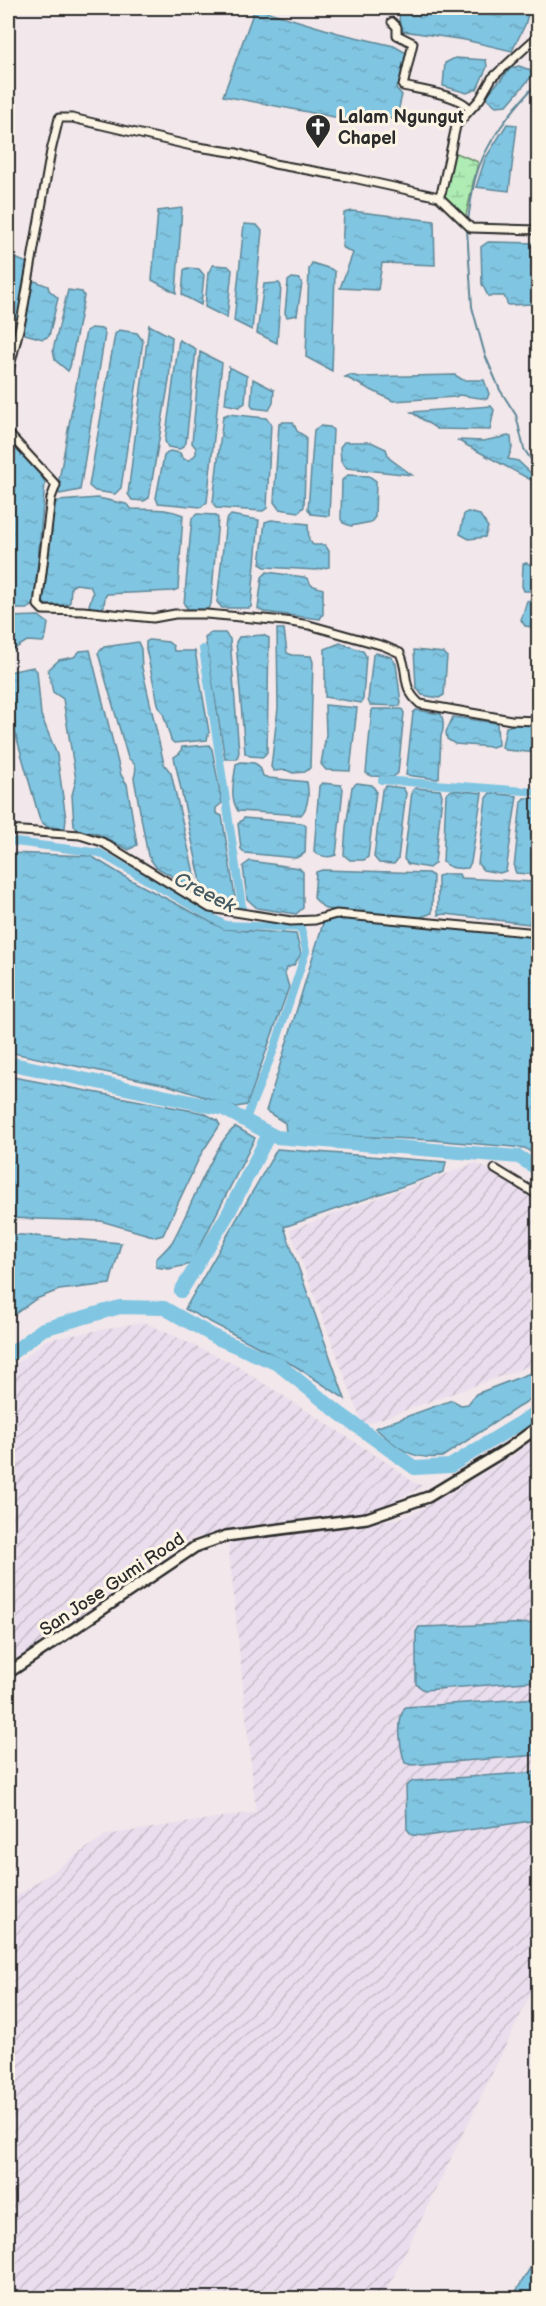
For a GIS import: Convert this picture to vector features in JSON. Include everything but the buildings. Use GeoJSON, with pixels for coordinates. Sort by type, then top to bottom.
{"type":"FeatureCollection","features":[{"type":"Feature","properties":{"kind":"street"},"geometry":{"type":"LineString","coordinates":[[392,22],[397,27],[397,35],[413,43],[403,86],[465,103],[470,110]]}},
{"type":"Feature","properties":{"kind":"street"},"geometry":{"type":"LineString","coordinates":[[439,196],[456,126],[480,99],[492,78],[538,36]]}},
{"type":"Feature","properties":{"kind":"street"},"geometry":{"type":"LineString","coordinates":[[8,375],[22,317],[51,151],[59,118],[72,118],[192,146],[243,154],[274,164],[439,196],[471,228],[538,230]]}},
{"type":"Feature","properties":{"kind":"street"},"geometry":{"type":"LineString","coordinates":[[8,433],[56,485],[51,498],[38,605],[42,610],[83,611],[153,618],[175,614],[206,614],[309,625],[384,646],[400,653],[404,663],[407,688],[410,695],[420,704],[511,720],[538,722]]}},
{"type":"Feature","properties":{"kind":"street"},"geometry":{"type":"LineString","coordinates":[[8,830],[80,836],[102,842],[210,908],[291,921],[315,920],[336,914],[538,933]]}},
{"type":"Feature","properties":{"kind":"street"},"geometry":{"type":"LineString","coordinates":[[495,1168],[538,1195]]}},
{"type":"Feature","properties":{"kind":"street","name":"San Jose Gumi Road"},"geometry":{"type":"LineString","coordinates":[[8,1673],[195,1547],[226,1536],[367,1518],[428,1497],[509,1448],[538,1427]]}},
{"type":"Feature","properties":{"kind":"shaded area"},"geometry":{"type":"Polygon","coordinates":[[[476,1163],[538,1197],[538,1363],[363,1425],[290,1230],[476,1163]]]}},
{"type":"Feature","properties":{"kind":"shaded area"},"geometry":{"type":"Polygon","coordinates":[[[144,1322],[234,1364],[389,1464],[413,1482],[423,1486],[365,1517],[193,1538],[8,1669],[8,1371],[46,1340],[144,1322]]]}},
{"type":"Feature","properties":{"kind":"shaded area"},"geometry":{"type":"Polygon","coordinates":[[[538,1435],[538,1979],[383,2298],[8,2298],[8,1902],[106,1835],[256,1812],[228,1541],[398,1519],[418,1511],[514,1455],[538,1435]]]}},
{"type":"Feature","properties":{"kind":"green space"},"geometry":{"type":"Polygon","coordinates":[[[454,152],[478,162],[465,220],[444,197],[454,152]]]}},
{"type":"Feature","properties":{"kind":"water"},"geometry":{"type":"Polygon","coordinates":[[[255,8],[338,33],[394,46],[408,54],[402,77],[396,88],[402,95],[396,120],[388,118],[387,121],[371,124],[223,96],[255,8]]]}},
{"type":"Feature","properties":{"kind":"water"},"geometry":{"type":"Polygon","coordinates":[[[400,8],[525,8],[529,11],[512,51],[465,40],[403,31],[399,24],[400,8]]]}},
{"type":"Feature","properties":{"kind":"water"},"geometry":{"type":"Polygon","coordinates":[[[455,58],[486,60],[487,67],[477,89],[467,93],[443,86],[445,63],[455,58]]]}},
{"type":"Feature","properties":{"kind":"water"},"geometry":{"type":"Polygon","coordinates":[[[519,66],[530,70],[532,76],[507,105],[496,106],[485,97],[511,68],[519,66]]]}},
{"type":"Feature","properties":{"kind":"water"},"geometry":{"type":"Polygon","coordinates":[[[507,124],[517,125],[509,191],[476,187],[485,159],[507,124]]]}},
{"type":"Feature","properties":{"kind":"water"},"geometry":{"type":"Polygon","coordinates":[[[182,208],[176,293],[152,280],[158,211],[182,208]]]}},
{"type":"Feature","properties":{"kind":"water"},"geometry":{"type":"Polygon","coordinates":[[[352,211],[434,221],[435,265],[382,263],[378,290],[340,288],[353,253],[342,247],[344,213],[352,211]]]}},
{"type":"Feature","properties":{"kind":"water"},"geometry":{"type":"Polygon","coordinates":[[[244,224],[257,225],[262,231],[252,330],[234,321],[244,224]]]}},
{"type":"Feature","properties":{"kind":"water"},"geometry":{"type":"Polygon","coordinates":[[[488,242],[537,243],[538,301],[534,304],[508,305],[504,296],[488,296],[482,284],[481,247],[488,242]]]}},
{"type":"Feature","properties":{"kind":"water"},"geometry":{"type":"Polygon","coordinates":[[[8,255],[27,263],[20,318],[14,320],[8,318],[8,255]]]}},
{"type":"Feature","properties":{"kind":"water"},"geometry":{"type":"Polygon","coordinates":[[[312,263],[335,272],[332,371],[306,357],[309,269],[312,263]]]}},
{"type":"Feature","properties":{"kind":"water"},"geometry":{"type":"Polygon","coordinates":[[[213,265],[228,266],[232,270],[227,318],[205,307],[208,273],[213,265]]]}},
{"type":"Feature","properties":{"kind":"water"},"geometry":{"type":"Polygon","coordinates":[[[199,269],[204,275],[201,305],[182,295],[184,270],[199,269]]]}},
{"type":"Feature","properties":{"kind":"water"},"geometry":{"type":"Polygon","coordinates":[[[292,278],[299,279],[302,283],[297,315],[287,317],[285,313],[288,281],[292,278]]]}},
{"type":"Feature","properties":{"kind":"water"},"geometry":{"type":"Polygon","coordinates":[[[35,281],[48,286],[58,298],[49,336],[43,339],[25,334],[22,329],[30,285],[35,281]]]}},
{"type":"Feature","properties":{"kind":"water"},"geometry":{"type":"Polygon","coordinates":[[[279,283],[281,286],[277,343],[257,333],[264,284],[279,283]]]}},
{"type":"Feature","properties":{"kind":"water"},"geometry":{"type":"Polygon","coordinates":[[[68,290],[82,292],[84,296],[68,371],[55,360],[53,350],[68,290]]]}},
{"type":"Feature","properties":{"kind":"water"},"geometry":{"type":"Polygon","coordinates":[[[149,325],[172,337],[169,381],[149,498],[144,501],[132,500],[128,494],[149,325]]]}},
{"type":"Feature","properties":{"kind":"water"},"geometry":{"type":"Polygon","coordinates":[[[91,328],[103,329],[105,334],[80,490],[60,494],[57,491],[86,331],[91,328]]]}},
{"type":"Feature","properties":{"kind":"water"},"geometry":{"type":"Polygon","coordinates":[[[119,330],[137,333],[143,341],[121,488],[115,494],[95,491],[89,486],[115,334],[119,330]]]}},
{"type":"Feature","properties":{"kind":"water"},"geometry":{"type":"Polygon","coordinates":[[[179,340],[196,349],[186,443],[180,449],[168,447],[165,441],[179,340]]]}},
{"type":"Feature","properties":{"kind":"water"},"geometry":{"type":"Polygon","coordinates":[[[200,352],[222,363],[207,502],[201,507],[158,503],[156,498],[164,456],[170,451],[180,453],[183,459],[190,460],[196,454],[196,448],[192,443],[200,352]]]}},
{"type":"Feature","properties":{"kind":"water"},"geometry":{"type":"Polygon","coordinates":[[[229,367],[247,376],[245,403],[239,407],[225,404],[229,367]]]}},
{"type":"Feature","properties":{"kind":"water"},"geometry":{"type":"Polygon","coordinates":[[[350,375],[359,377],[455,375],[463,380],[484,380],[489,394],[487,399],[459,395],[393,401],[345,377],[350,375]]]}},
{"type":"Feature","properties":{"kind":"water"},"geometry":{"type":"Polygon","coordinates":[[[253,379],[274,390],[273,403],[269,410],[253,408],[251,405],[253,379]]]}},
{"type":"Feature","properties":{"kind":"water"},"geometry":{"type":"Polygon","coordinates":[[[491,406],[494,410],[490,430],[437,429],[411,412],[491,406]]]}},
{"type":"Feature","properties":{"kind":"water"},"geometry":{"type":"Polygon","coordinates":[[[228,414],[266,418],[271,423],[267,508],[263,511],[216,508],[213,502],[223,416],[228,414]]]}},
{"type":"Feature","properties":{"kind":"water"},"geometry":{"type":"Polygon","coordinates":[[[293,422],[297,431],[306,437],[304,507],[299,512],[279,509],[274,502],[279,424],[293,422]]]}},
{"type":"Feature","properties":{"kind":"water"},"geometry":{"type":"Polygon","coordinates":[[[320,426],[330,427],[333,430],[329,516],[311,514],[308,509],[314,430],[320,426]]]}},
{"type":"Feature","properties":{"kind":"water"},"geometry":{"type":"Polygon","coordinates":[[[511,437],[512,448],[508,459],[518,461],[534,476],[533,481],[457,440],[483,441],[511,437]]]}},
{"type":"Feature","properties":{"kind":"water"},"geometry":{"type":"Polygon","coordinates":[[[8,439],[41,475],[45,483],[34,605],[27,609],[8,609],[8,439]]]}},
{"type":"Feature","properties":{"kind":"water"},"geometry":{"type":"Polygon","coordinates":[[[344,442],[371,442],[386,449],[389,458],[412,475],[347,468],[341,462],[340,447],[344,442]]]}},
{"type":"Feature","properties":{"kind":"water"},"geometry":{"type":"Polygon","coordinates":[[[348,475],[369,476],[376,481],[375,517],[371,522],[351,526],[343,523],[341,519],[342,480],[348,475]]]}},
{"type":"Feature","properties":{"kind":"water"},"geometry":{"type":"Polygon","coordinates":[[[98,498],[126,504],[132,509],[164,510],[183,515],[178,589],[107,594],[101,609],[92,608],[89,605],[93,593],[90,586],[76,584],[71,587],[70,602],[66,605],[46,605],[42,601],[51,507],[58,501],[98,498]]]}},
{"type":"Feature","properties":{"kind":"water"},"geometry":{"type":"Polygon","coordinates":[[[467,512],[480,515],[488,527],[485,537],[469,539],[460,534],[464,514],[467,512]]]}},
{"type":"Feature","properties":{"kind":"water"},"geometry":{"type":"Polygon","coordinates":[[[197,514],[215,515],[218,518],[211,604],[207,610],[188,609],[184,604],[192,518],[197,514]]]}},
{"type":"Feature","properties":{"kind":"water"},"geometry":{"type":"Polygon","coordinates":[[[231,515],[259,520],[251,607],[249,608],[222,608],[217,602],[226,520],[231,515]]]}},
{"type":"Feature","properties":{"kind":"water"},"geometry":{"type":"Polygon","coordinates":[[[271,520],[308,524],[309,540],[313,545],[325,545],[329,551],[329,567],[316,570],[265,567],[260,564],[265,522],[271,520]]]}},
{"type":"Feature","properties":{"kind":"water"},"geometry":{"type":"Polygon","coordinates":[[[526,563],[538,569],[538,591],[524,591],[522,586],[523,564],[526,563]]]}},
{"type":"Feature","properties":{"kind":"water"},"geometry":{"type":"Polygon","coordinates":[[[267,572],[304,577],[311,585],[323,589],[323,614],[320,619],[264,612],[258,609],[262,577],[267,572]]]}},
{"type":"Feature","properties":{"kind":"water"},"geometry":{"type":"Polygon","coordinates":[[[538,599],[538,628],[525,626],[521,620],[527,601],[538,599]]]}},
{"type":"Feature","properties":{"kind":"water"},"geometry":{"type":"Polygon","coordinates":[[[39,616],[48,623],[43,642],[27,641],[8,653],[8,617],[39,616]]]}},
{"type":"Feature","properties":{"kind":"water"},"geometry":{"type":"Polygon","coordinates":[[[277,629],[284,629],[287,653],[311,656],[313,662],[310,768],[305,772],[274,771],[271,767],[278,708],[277,629]]]}},
{"type":"Feature","properties":{"kind":"water"},"geometry":{"type":"Polygon","coordinates":[[[210,633],[225,633],[230,639],[239,752],[237,759],[225,759],[205,638],[210,633]]]}},
{"type":"Feature","properties":{"kind":"water"},"geometry":{"type":"Polygon","coordinates":[[[263,635],[269,638],[267,752],[263,757],[250,756],[245,753],[236,642],[239,637],[263,635]]]}},
{"type":"Feature","properties":{"kind":"water"},"geometry":{"type":"Polygon","coordinates":[[[149,640],[168,642],[173,646],[174,651],[195,651],[209,732],[207,740],[174,743],[171,740],[163,713],[159,708],[146,649],[146,642],[149,640]]]}},
{"type":"Feature","properties":{"kind":"water"},"geometry":{"type":"Polygon","coordinates":[[[138,642],[164,764],[171,773],[197,886],[192,888],[156,867],[148,856],[134,778],[136,767],[128,758],[98,653],[104,647],[138,642]]]}},
{"type":"Feature","properties":{"kind":"water"},"geometry":{"type":"Polygon","coordinates":[[[340,643],[363,651],[366,656],[361,703],[325,697],[325,649],[340,643]]]}},
{"type":"Feature","properties":{"kind":"water"},"geometry":{"type":"Polygon","coordinates":[[[90,650],[121,775],[127,784],[137,845],[129,850],[96,833],[79,831],[74,826],[72,795],[76,780],[63,699],[53,692],[48,670],[59,660],[74,657],[80,651],[90,650]]]}},
{"type":"Feature","properties":{"kind":"water"},"geometry":{"type":"Polygon","coordinates":[[[414,650],[444,653],[447,656],[444,695],[439,698],[422,695],[416,687],[414,650]]]}},
{"type":"Feature","properties":{"kind":"water"},"geometry":{"type":"Polygon","coordinates":[[[376,653],[391,657],[396,664],[400,706],[370,705],[368,700],[373,655],[376,653]]]}},
{"type":"Feature","properties":{"kind":"water"},"geometry":{"type":"Polygon","coordinates":[[[33,667],[37,671],[41,715],[57,755],[66,819],[65,828],[47,827],[40,820],[8,699],[8,672],[33,667]]]}},
{"type":"Feature","properties":{"kind":"water"},"geometry":{"type":"Polygon","coordinates":[[[325,705],[357,708],[350,771],[326,770],[321,764],[326,735],[325,705]]]}},
{"type":"Feature","properties":{"kind":"water"},"geometry":{"type":"Polygon","coordinates":[[[372,709],[402,709],[404,713],[398,773],[393,777],[372,776],[366,773],[372,709]]]}},
{"type":"Feature","properties":{"kind":"water"},"geometry":{"type":"Polygon","coordinates":[[[416,710],[442,716],[443,728],[439,778],[437,779],[406,775],[413,713],[416,710]]]}},
{"type":"Feature","properties":{"kind":"water"},"geometry":{"type":"Polygon","coordinates":[[[453,717],[497,723],[498,745],[492,747],[455,744],[447,739],[446,732],[453,717]]]}},
{"type":"Feature","properties":{"kind":"water"},"geometry":{"type":"Polygon","coordinates":[[[516,724],[538,726],[538,753],[505,750],[502,747],[506,727],[516,724]]]}},
{"type":"Feature","properties":{"kind":"water"},"geometry":{"type":"Polygon","coordinates":[[[209,745],[212,749],[222,803],[216,808],[216,813],[222,816],[236,903],[211,904],[204,896],[174,757],[180,753],[182,747],[209,745]]]}},
{"type":"Feature","properties":{"kind":"water"},"geometry":{"type":"Polygon","coordinates":[[[241,762],[256,764],[263,776],[269,778],[307,782],[308,799],[301,815],[238,811],[235,806],[233,788],[236,764],[241,762]]]}},
{"type":"Feature","properties":{"kind":"water"},"geometry":{"type":"Polygon","coordinates":[[[322,783],[341,785],[343,789],[336,855],[330,856],[322,856],[314,851],[319,786],[322,783]]]}},
{"type":"Feature","properties":{"kind":"water"},"geometry":{"type":"Polygon","coordinates":[[[357,783],[372,785],[376,791],[368,857],[364,860],[350,860],[344,855],[346,827],[352,787],[357,783]]]}},
{"type":"Feature","properties":{"kind":"water"},"geometry":{"type":"Polygon","coordinates":[[[386,786],[403,788],[406,793],[398,859],[394,864],[379,863],[374,857],[382,790],[386,786]]]}},
{"type":"Feature","properties":{"kind":"water"},"geometry":{"type":"Polygon","coordinates":[[[415,788],[440,790],[442,795],[435,863],[429,868],[408,864],[404,859],[412,791],[415,788]]]}},
{"type":"Feature","properties":{"kind":"water"},"geometry":{"type":"Polygon","coordinates":[[[452,790],[482,793],[471,862],[468,868],[451,867],[443,862],[446,794],[452,790]]]}},
{"type":"Feature","properties":{"kind":"water"},"geometry":{"type":"Polygon","coordinates":[[[490,793],[517,796],[506,871],[500,873],[483,870],[478,864],[486,798],[490,793]]]}},
{"type":"Feature","properties":{"kind":"water"},"geometry":{"type":"Polygon","coordinates":[[[524,798],[538,798],[538,875],[516,873],[514,868],[521,802],[524,798]]]}},
{"type":"Feature","properties":{"kind":"water"},"geometry":{"type":"Polygon","coordinates":[[[244,818],[302,823],[306,826],[305,853],[296,858],[245,853],[241,849],[238,824],[244,818]]]}},
{"type":"Feature","properties":{"kind":"water"},"geometry":{"type":"Polygon","coordinates":[[[8,853],[91,856],[127,878],[224,929],[296,934],[301,954],[294,965],[287,968],[285,974],[289,987],[247,1105],[236,1107],[167,1085],[8,1052],[8,853]]]}},
{"type":"Feature","properties":{"kind":"water"},"geometry":{"type":"Polygon","coordinates":[[[250,861],[299,868],[303,872],[303,908],[296,914],[257,908],[247,899],[243,866],[250,861]]]}},
{"type":"Feature","properties":{"kind":"water"},"geometry":{"type":"Polygon","coordinates":[[[322,870],[428,873],[433,876],[432,913],[419,918],[325,909],[314,898],[316,872],[322,870]]]}},
{"type":"Feature","properties":{"kind":"water"},"geometry":{"type":"Polygon","coordinates":[[[459,874],[461,878],[533,882],[537,888],[529,924],[438,915],[438,876],[459,874]]]}},
{"type":"Feature","properties":{"kind":"water"},"geometry":{"type":"Polygon","coordinates":[[[336,918],[538,937],[538,1158],[525,1148],[432,1140],[286,1133],[285,1123],[266,1111],[323,923],[336,918]]]}},
{"type":"Feature","properties":{"kind":"water"},"geometry":{"type":"Polygon","coordinates":[[[8,1076],[204,1113],[217,1120],[220,1125],[201,1154],[163,1235],[156,1237],[101,1221],[8,1218],[8,1076]]]}},
{"type":"Feature","properties":{"kind":"water"},"geometry":{"type":"Polygon","coordinates":[[[236,1127],[255,1138],[191,1264],[169,1269],[156,1267],[156,1259],[172,1242],[220,1146],[236,1127]]]}},
{"type":"Feature","properties":{"kind":"water"},"geometry":{"type":"Polygon","coordinates":[[[277,1149],[446,1162],[444,1172],[284,1227],[345,1399],[295,1366],[185,1309],[277,1149]]]}},
{"type":"Feature","properties":{"kind":"water"},"geometry":{"type":"Polygon","coordinates":[[[8,1235],[121,1243],[110,1284],[59,1290],[36,1299],[8,1319],[8,1235]]]}},
{"type":"Feature","properties":{"kind":"water"},"geometry":{"type":"Polygon","coordinates":[[[538,1370],[538,1394],[442,1457],[421,1457],[405,1451],[375,1428],[452,1400],[461,1405],[468,1404],[476,1394],[538,1370]]]}},
{"type":"Feature","properties":{"kind":"water"},"geometry":{"type":"Polygon","coordinates":[[[538,1623],[538,1681],[424,1690],[416,1684],[416,1632],[419,1627],[538,1623]]]}},
{"type":"Feature","properties":{"kind":"water"},"geometry":{"type":"Polygon","coordinates":[[[538,1698],[538,1755],[412,1765],[405,1763],[400,1742],[400,1720],[405,1707],[538,1698]]]}},
{"type":"Feature","properties":{"kind":"water"},"geometry":{"type":"Polygon","coordinates":[[[538,1772],[538,1820],[426,1836],[412,1835],[407,1829],[406,1786],[413,1781],[538,1772]]]}},
{"type":"Feature","properties":{"kind":"water"},"geometry":{"type":"Polygon","coordinates":[[[538,2255],[538,2298],[512,2298],[538,2255]]]}},
{"type":"Feature","properties":{"kind":"waterway"},"geometry":{"type":"LineString","coordinates":[[8,14],[9,8]]}},
{"type":"Feature","properties":{"kind":"waterway"},"geometry":{"type":"LineString","coordinates":[[8,17],[13,38],[8,70]]}},
{"type":"Feature","properties":{"kind":"waterway"},"geometry":{"type":"LineString","coordinates":[[468,220],[475,179],[486,152],[510,115],[538,82]]}},
{"type":"Feature","properties":{"kind":"waterway"},"geometry":{"type":"LineString","coordinates":[[467,229],[472,307],[485,355],[500,390],[516,415],[524,449],[538,466]]}},
{"type":"Feature","properties":{"kind":"waterway"},"geometry":{"type":"LineString","coordinates":[[203,649],[242,906]]}},
{"type":"Feature","properties":{"kind":"waterway"},"geometry":{"type":"LineString","coordinates":[[382,780],[538,792]]}},
{"type":"Feature","properties":{"kind":"waterway","name":"Creeek"},"geometry":{"type":"LineString","coordinates":[[8,841],[100,853],[225,925],[301,928],[306,951],[273,1052],[245,1121]]}},
{"type":"Feature","properties":{"kind":"waterway"},"geometry":{"type":"LineString","coordinates":[[8,1063],[224,1109],[276,1137],[519,1157],[538,1169]]}},
{"type":"Feature","properties":{"kind":"waterway"},"geometry":{"type":"LineString","coordinates":[[181,1291],[228,1214],[269,1134]]}},
{"type":"Feature","properties":{"kind":"waterway"},"geometry":{"type":"LineString","coordinates":[[8,1356],[43,1329],[120,1307],[164,1308],[217,1338],[278,1364],[339,1413],[415,1468],[450,1466],[528,1418],[538,1409]]}},
{"type":"Feature","properties":{"kind":"place","name":"Lalam Ngungut Chapel"},"geometry":{"type":"Point","coordinates":[318,150]}}]}
